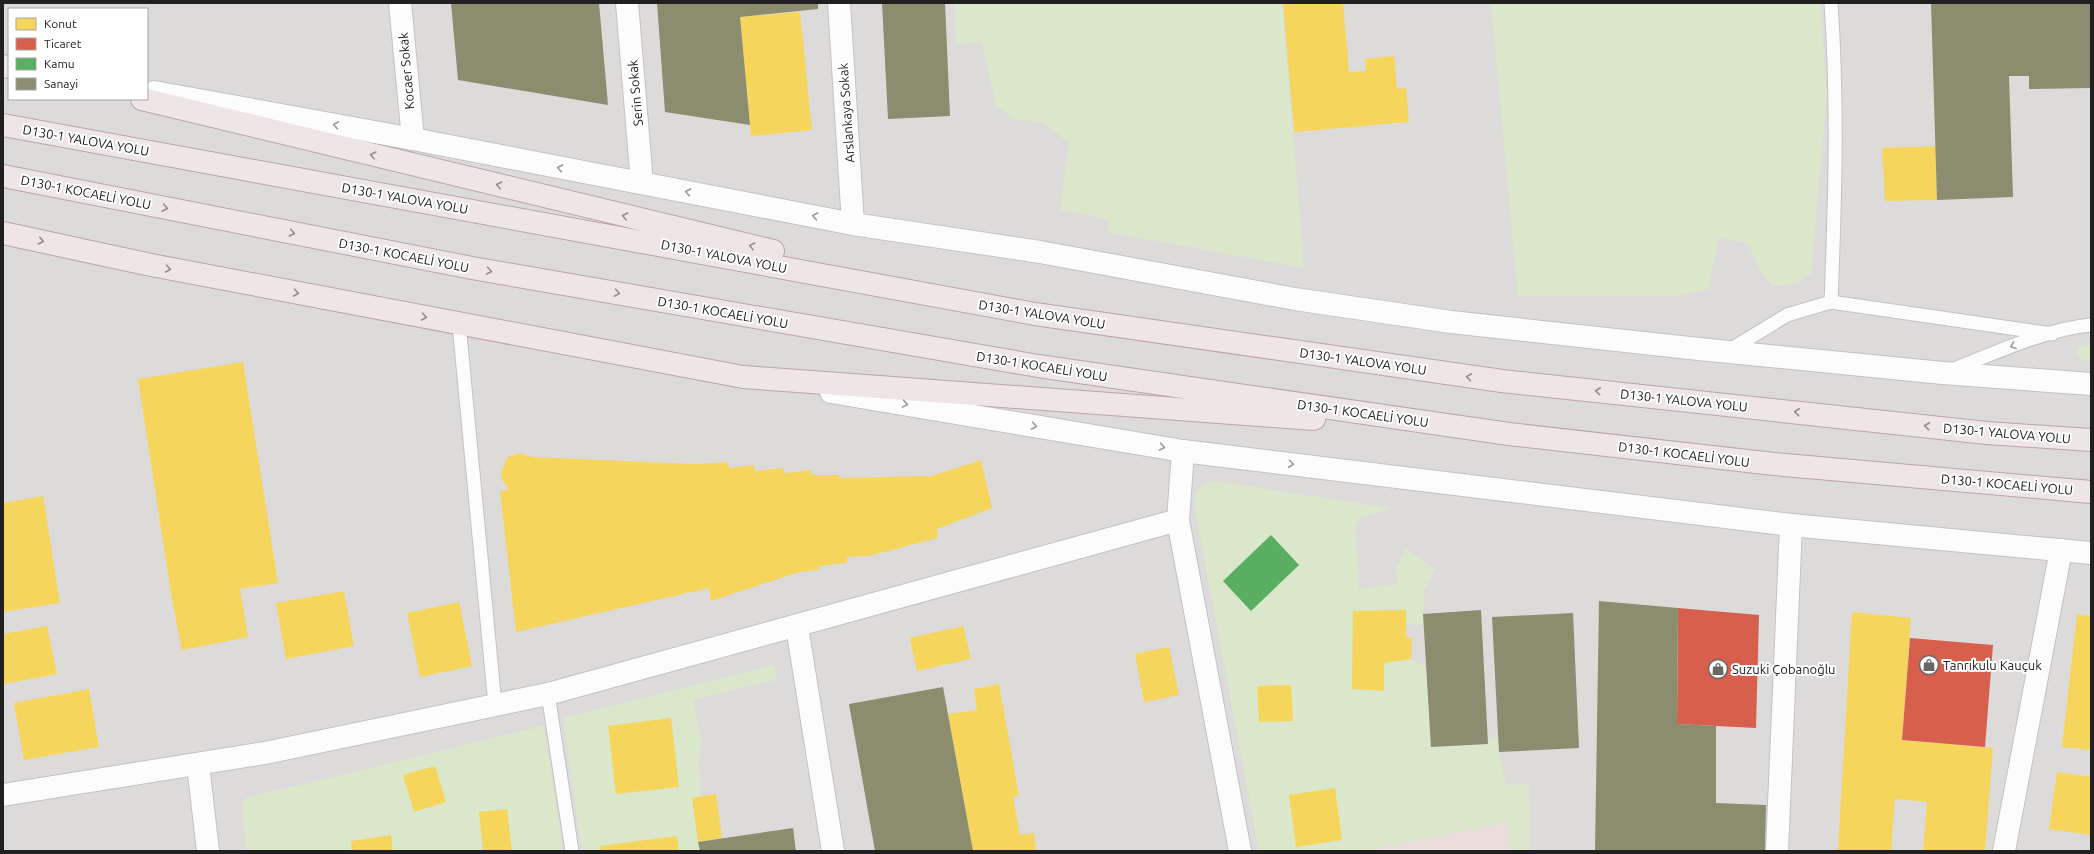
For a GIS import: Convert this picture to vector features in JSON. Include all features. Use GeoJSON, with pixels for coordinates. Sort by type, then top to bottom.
{"type":"FeatureCollection","features":[{"type":"Feature","properties":{"kind":"highway"},"geometry":{"type":"LineString","coordinates":[[146,100],[1035,314]]}},
{"type":"Feature","properties":{"kind":"highway","name":"D130-1 YALOVA YOLU"},"geometry":{"type":"LineString","coordinates":[[3,125],[1035,314],[1502,381],[1988,433],[2091,440]]}},
{"type":"Feature","properties":{"kind":"highway","name":"D130-1 KOCAELİ YOLU"},"geometry":{"type":"LineString","coordinates":[[3,176],[472,268],[1030,365],[1508,434],[1774,464],[2091,492]]}},
{"type":"Feature","properties":{"kind":"highway"},"geometry":{"type":"LineString","coordinates":[[3,232],[151,265],[743,377],[1508,434]]}},
{"type":"Feature","properties":{"kind":"street","name":"Kocaer Sokak"},"geometry":{"type":"LineString","coordinates":[[400,3],[413,139]]}},
{"type":"Feature","properties":{"kind":"street","name":"Serin Sokak"},"geometry":{"type":"LineString","coordinates":[[627,3],[642,183]]}},
{"type":"Feature","properties":{"kind":"street","name":"Arslankaya Sokak"},"geometry":{"type":"LineString","coordinates":[[839,3],[854,224]]}},
{"type":"Feature","properties":{"kind":"street"},"geometry":{"type":"LineString","coordinates":[[148,91],[413,139],[854,224],[1040,252],[1295,299],[1451,322],[1726,352],[1943,373],[2091,384]]}},
{"type":"Feature","properties":{"kind":"street"},"geometry":{"type":"LineString","coordinates":[[743,377],[1183,451],[1791,525],[2091,552]]}},
{"type":"Feature","properties":{"kind":"street"},"geometry":{"type":"LineString","coordinates":[[1183,451],[1178,520],[1240,851]]}},
{"type":"Feature","properties":{"kind":"street"},"geometry":{"type":"LineString","coordinates":[[3,795],[198,765],[265,753],[548,694],[796,627],[1178,520]]}},
{"type":"Feature","properties":{"kind":"street"},"geometry":{"type":"LineString","coordinates":[[1776,851],[1791,525]]}},
{"type":"Feature","properties":{"kind":"street"},"geometry":{"type":"LineString","coordinates":[[2004,851],[2060,550]]}},
{"type":"Feature","properties":{"kind":"street"},"geometry":{"type":"LineString","coordinates":[[796,627],[832,851]]}},
{"type":"Feature","properties":{"kind":"street"},"geometry":{"type":"LineString","coordinates":[[198,765],[208,851]]}},
{"type":"Feature","properties":{"kind":"lane"},"geometry":{"type":"LineString","coordinates":[[1831,3],[1835,66],[1836,175],[1831,302]]}},
{"type":"Feature","properties":{"kind":"lane"},"geometry":{"type":"LineString","coordinates":[[1726,352],[1787,315],[1831,302],[2052,334]]}},
{"type":"Feature","properties":{"kind":"lane"},"geometry":{"type":"LineString","coordinates":[[459,324],[495,705]]}},
{"type":"Feature","properties":{"kind":"lane"},"geometry":{"type":"LineString","coordinates":[[1943,373],[2014,345],[2078,326],[2091,325]]}},
{"type":"Feature","properties":{"kind":"lane"},"geometry":{"type":"LineString","coordinates":[[548,694],[572,851]]}},
{"type":"Feature","properties":{"kind":"shaded area"},"geometry":{"type":"Polygon","coordinates":[[[3,3],[2091,3],[2091,851],[3,851],[3,3]]]}},
{"type":"Feature","properties":{"kind":"shaded area"},"geometry":{"type":"Polygon","coordinates":[[[1509,822],[1510,851],[1364,851],[1509,822]]]}},
{"type":"Feature","properties":{"kind":"green space"},"geometry":{"type":"Polygon","coordinates":[[[954,3],[1282,3],[1304,268],[1108,232],[1109,219],[1060,210],[1069,143],[1044,123],[1012,118],[996,105],[982,42],[956,44],[954,3]]]}},
{"type":"Feature","properties":{"kind":"green space"},"geometry":{"type":"Polygon","coordinates":[[[1491,3],[1820,3],[1827,92],[1811,273],[1798,283],[1772,286],[1760,270],[1747,242],[1719,238],[1708,289],[1679,296],[1518,296],[1491,3]]]}},
{"type":"Feature","properties":{"kind":"green space"},"geometry":{"type":"Polygon","coordinates":[[[2091,344],[2091,362],[2082,360],[2077,353],[2079,346],[2091,344]]]}},
{"type":"Feature","properties":{"kind":"green space"},"geometry":{"type":"Polygon","coordinates":[[[1213,481],[1391,508],[1360,518],[1355,525],[1359,589],[1397,584],[1396,568],[1406,549],[1435,569],[1424,592],[1423,624],[1406,625],[1405,610],[1353,611],[1352,689],[1383,691],[1384,663],[1411,659],[1426,667],[1431,747],[1488,744],[1489,737],[1498,737],[1499,753],[1506,785],[1529,784],[1530,851],[1510,851],[1508,822],[1364,851],[1259,851],[1196,514],[1196,493],[1201,487],[1213,481]]]}},
{"type":"Feature","properties":{"kind":"green space"},"geometry":{"type":"Polygon","coordinates":[[[774,665],[776,680],[693,699],[701,740],[699,760],[701,797],[692,798],[700,851],[582,851],[563,718],[774,665]]]}},
{"type":"Feature","properties":{"kind":"green space"},"geometry":{"type":"Polygon","coordinates":[[[544,726],[563,851],[246,851],[242,805],[246,798],[544,726]]]}},
{"type":"Feature","properties":{"kind":"building: Konut"},"geometry":{"type":"Polygon","coordinates":[[[1283,3],[1343,3],[1349,72],[1366,71],[1365,59],[1394,56],[1397,89],[1406,88],[1409,122],[1294,132],[1283,3]]]}},
{"type":"Feature","properties":{"kind":"building: Konut"},"geometry":{"type":"Polygon","coordinates":[[[800,12],[812,130],[751,136],[740,17],[800,12]]]}},
{"type":"Feature","properties":{"kind":"building: Konut"},"geometry":{"type":"Polygon","coordinates":[[[1936,146],[1937,200],[1885,201],[1882,148],[1936,146]]]}},
{"type":"Feature","properties":{"kind":"building: Konut"},"geometry":{"type":"Polygon","coordinates":[[[243,362],[278,583],[240,589],[248,637],[182,650],[172,600],[138,379],[243,362]]]}},
{"type":"Feature","properties":{"kind":"building: Konut"},"geometry":{"type":"Polygon","coordinates":[[[521,453],[532,457],[695,464],[728,462],[729,468],[754,465],[755,471],[783,468],[784,473],[811,470],[812,475],[839,475],[839,478],[931,476],[981,460],[992,508],[937,529],[938,538],[868,556],[847,557],[847,563],[819,566],[819,570],[799,572],[711,601],[709,588],[516,632],[500,491],[507,491],[508,488],[502,480],[501,473],[506,460],[509,456],[521,453]]]}},
{"type":"Feature","properties":{"kind":"building: Konut"},"geometry":{"type":"Polygon","coordinates":[[[43,496],[60,603],[3,612],[3,503],[43,496]]]}},
{"type":"Feature","properties":{"kind":"building: Konut"},"geometry":{"type":"Polygon","coordinates":[[[344,591],[354,646],[286,659],[276,603],[344,591]]]}},
{"type":"Feature","properties":{"kind":"building: Konut"},"geometry":{"type":"Polygon","coordinates":[[[459,602],[472,666],[420,677],[407,613],[459,602]]]}},
{"type":"Feature","properties":{"kind":"building: Konut"},"geometry":{"type":"Polygon","coordinates":[[[1406,610],[1406,637],[1412,638],[1411,659],[1384,663],[1384,691],[1352,689],[1353,611],[1406,610]]]}},
{"type":"Feature","properties":{"kind":"building: Konut"},"geometry":{"type":"Polygon","coordinates":[[[1852,612],[1911,618],[1902,740],[1993,748],[1985,851],[1923,851],[1927,802],[1895,799],[1891,851],[1838,851],[1852,612]]]}},
{"type":"Feature","properties":{"kind":"building: Konut"},"geometry":{"type":"Polygon","coordinates":[[[2077,614],[2091,616],[2091,750],[2062,747],[2077,614]]]}},
{"type":"Feature","properties":{"kind":"building: Konut"},"geometry":{"type":"Polygon","coordinates":[[[47,626],[57,674],[3,684],[3,634],[47,626]]]}},
{"type":"Feature","properties":{"kind":"building: Konut"},"geometry":{"type":"Polygon","coordinates":[[[963,626],[971,659],[917,671],[910,638],[963,626]]]}},
{"type":"Feature","properties":{"kind":"building: Konut"},"geometry":{"type":"Polygon","coordinates":[[[1169,647],[1179,695],[1144,702],[1135,654],[1169,647]]]}},
{"type":"Feature","properties":{"kind":"building: Konut"},"geometry":{"type":"Polygon","coordinates":[[[999,684],[1019,796],[1013,797],[1020,835],[1034,833],[1036,851],[973,851],[948,714],[977,710],[974,689],[999,684]]]}},
{"type":"Feature","properties":{"kind":"building: Konut"},"geometry":{"type":"Polygon","coordinates":[[[1291,685],[1293,721],[1259,722],[1257,686],[1291,685]]]}},
{"type":"Feature","properties":{"kind":"building: Konut"},"geometry":{"type":"Polygon","coordinates":[[[89,689],[99,747],[24,760],[14,703],[89,689]]]}},
{"type":"Feature","properties":{"kind":"building: Konut"},"geometry":{"type":"Polygon","coordinates":[[[671,718],[679,787],[616,794],[608,726],[671,718]]]}},
{"type":"Feature","properties":{"kind":"building: Konut"},"geometry":{"type":"Polygon","coordinates":[[[435,766],[446,802],[414,812],[403,775],[435,766]]]}},
{"type":"Feature","properties":{"kind":"building: Konut"},"geometry":{"type":"Polygon","coordinates":[[[2057,772],[2091,777],[2091,835],[2049,829],[2057,772]]]}},
{"type":"Feature","properties":{"kind":"building: Konut"},"geometry":{"type":"Polygon","coordinates":[[[1335,788],[1342,840],[1296,847],[1289,795],[1335,788]]]}},
{"type":"Feature","properties":{"kind":"building: Konut"},"geometry":{"type":"Polygon","coordinates":[[[716,794],[722,838],[698,842],[692,798],[716,794]]]}},
{"type":"Feature","properties":{"kind":"building: Konut"},"geometry":{"type":"Polygon","coordinates":[[[507,809],[512,851],[483,851],[479,812],[507,809]]]}},
{"type":"Feature","properties":{"kind":"building: Konut"},"geometry":{"type":"Polygon","coordinates":[[[391,835],[393,851],[352,851],[351,841],[391,835]]]}},
{"type":"Feature","properties":{"kind":"building: Konut"},"geometry":{"type":"Polygon","coordinates":[[[677,836],[679,851],[601,851],[600,846],[677,836]]]}},
{"type":"Feature","properties":{"kind":"building: Ticaret","name":"Suzuki Çobanoğlu"},"geometry":{"type":"Polygon","coordinates":[[[1678,608],[1759,615],[1756,728],[1677,724],[1678,608]]]}},
{"type":"Feature","properties":{"kind":"building: Ticaret"},"geometry":{"type":"Polygon","coordinates":[[[1910,638],[1993,645],[1985,747],[1902,740],[1910,638]]]}},
{"type":"Feature","properties":{"kind":"building: Kamu"},"geometry":{"type":"Polygon","coordinates":[[[1271,535],[1299,565],[1251,611],[1223,581],[1271,535]]]}},
{"type":"Feature","properties":{"kind":"building: Sanayi"},"geometry":{"type":"Polygon","coordinates":[[[451,3],[599,3],[608,105],[458,80],[451,3]]]}},
{"type":"Feature","properties":{"kind":"building: Sanayi"},"geometry":{"type":"Polygon","coordinates":[[[657,3],[818,3],[818,9],[740,17],[750,125],[665,112],[657,3]]]}},
{"type":"Feature","properties":{"kind":"building: Sanayi"},"geometry":{"type":"Polygon","coordinates":[[[882,3],[945,3],[950,116],[888,119],[882,3]]]}},
{"type":"Feature","properties":{"kind":"building: Sanayi"},"geometry":{"type":"Polygon","coordinates":[[[1931,3],[2091,3],[2091,88],[2029,89],[2029,76],[2009,76],[2013,197],[1937,200],[1931,3]]]}},
{"type":"Feature","properties":{"kind":"building: Sanayi"},"geometry":{"type":"Polygon","coordinates":[[[1599,601],[1678,608],[1677,724],[1716,726],[1716,803],[1766,805],[1765,851],[1595,851],[1599,601]]]}},
{"type":"Feature","properties":{"kind":"building: Sanayi"},"geometry":{"type":"Polygon","coordinates":[[[1481,610],[1488,744],[1431,747],[1423,614],[1481,610]]]}},
{"type":"Feature","properties":{"kind":"building: Sanayi"},"geometry":{"type":"Polygon","coordinates":[[[1573,613],[1579,748],[1499,752],[1492,617],[1573,613]]]}},
{"type":"Feature","properties":{"kind":"building: Sanayi"},"geometry":{"type":"Polygon","coordinates":[[[943,687],[973,851],[875,851],[849,704],[943,687]]]}},
{"type":"Feature","properties":{"kind":"building: Sanayi"},"geometry":{"type":"Polygon","coordinates":[[[793,828],[796,851],[700,851],[698,842],[793,828]]]}},
{"type":"Feature","properties":{"kind":"place","name":"Tanrıkulu Kauçuk"},"geometry":{"type":"Point","coordinates":[1929,665]}},
{"type":"Feature","properties":{"kind":"place","name":"Suzuki Çobanoğlu"},"geometry":{"type":"Point","coordinates":[1718,669]}}]}
